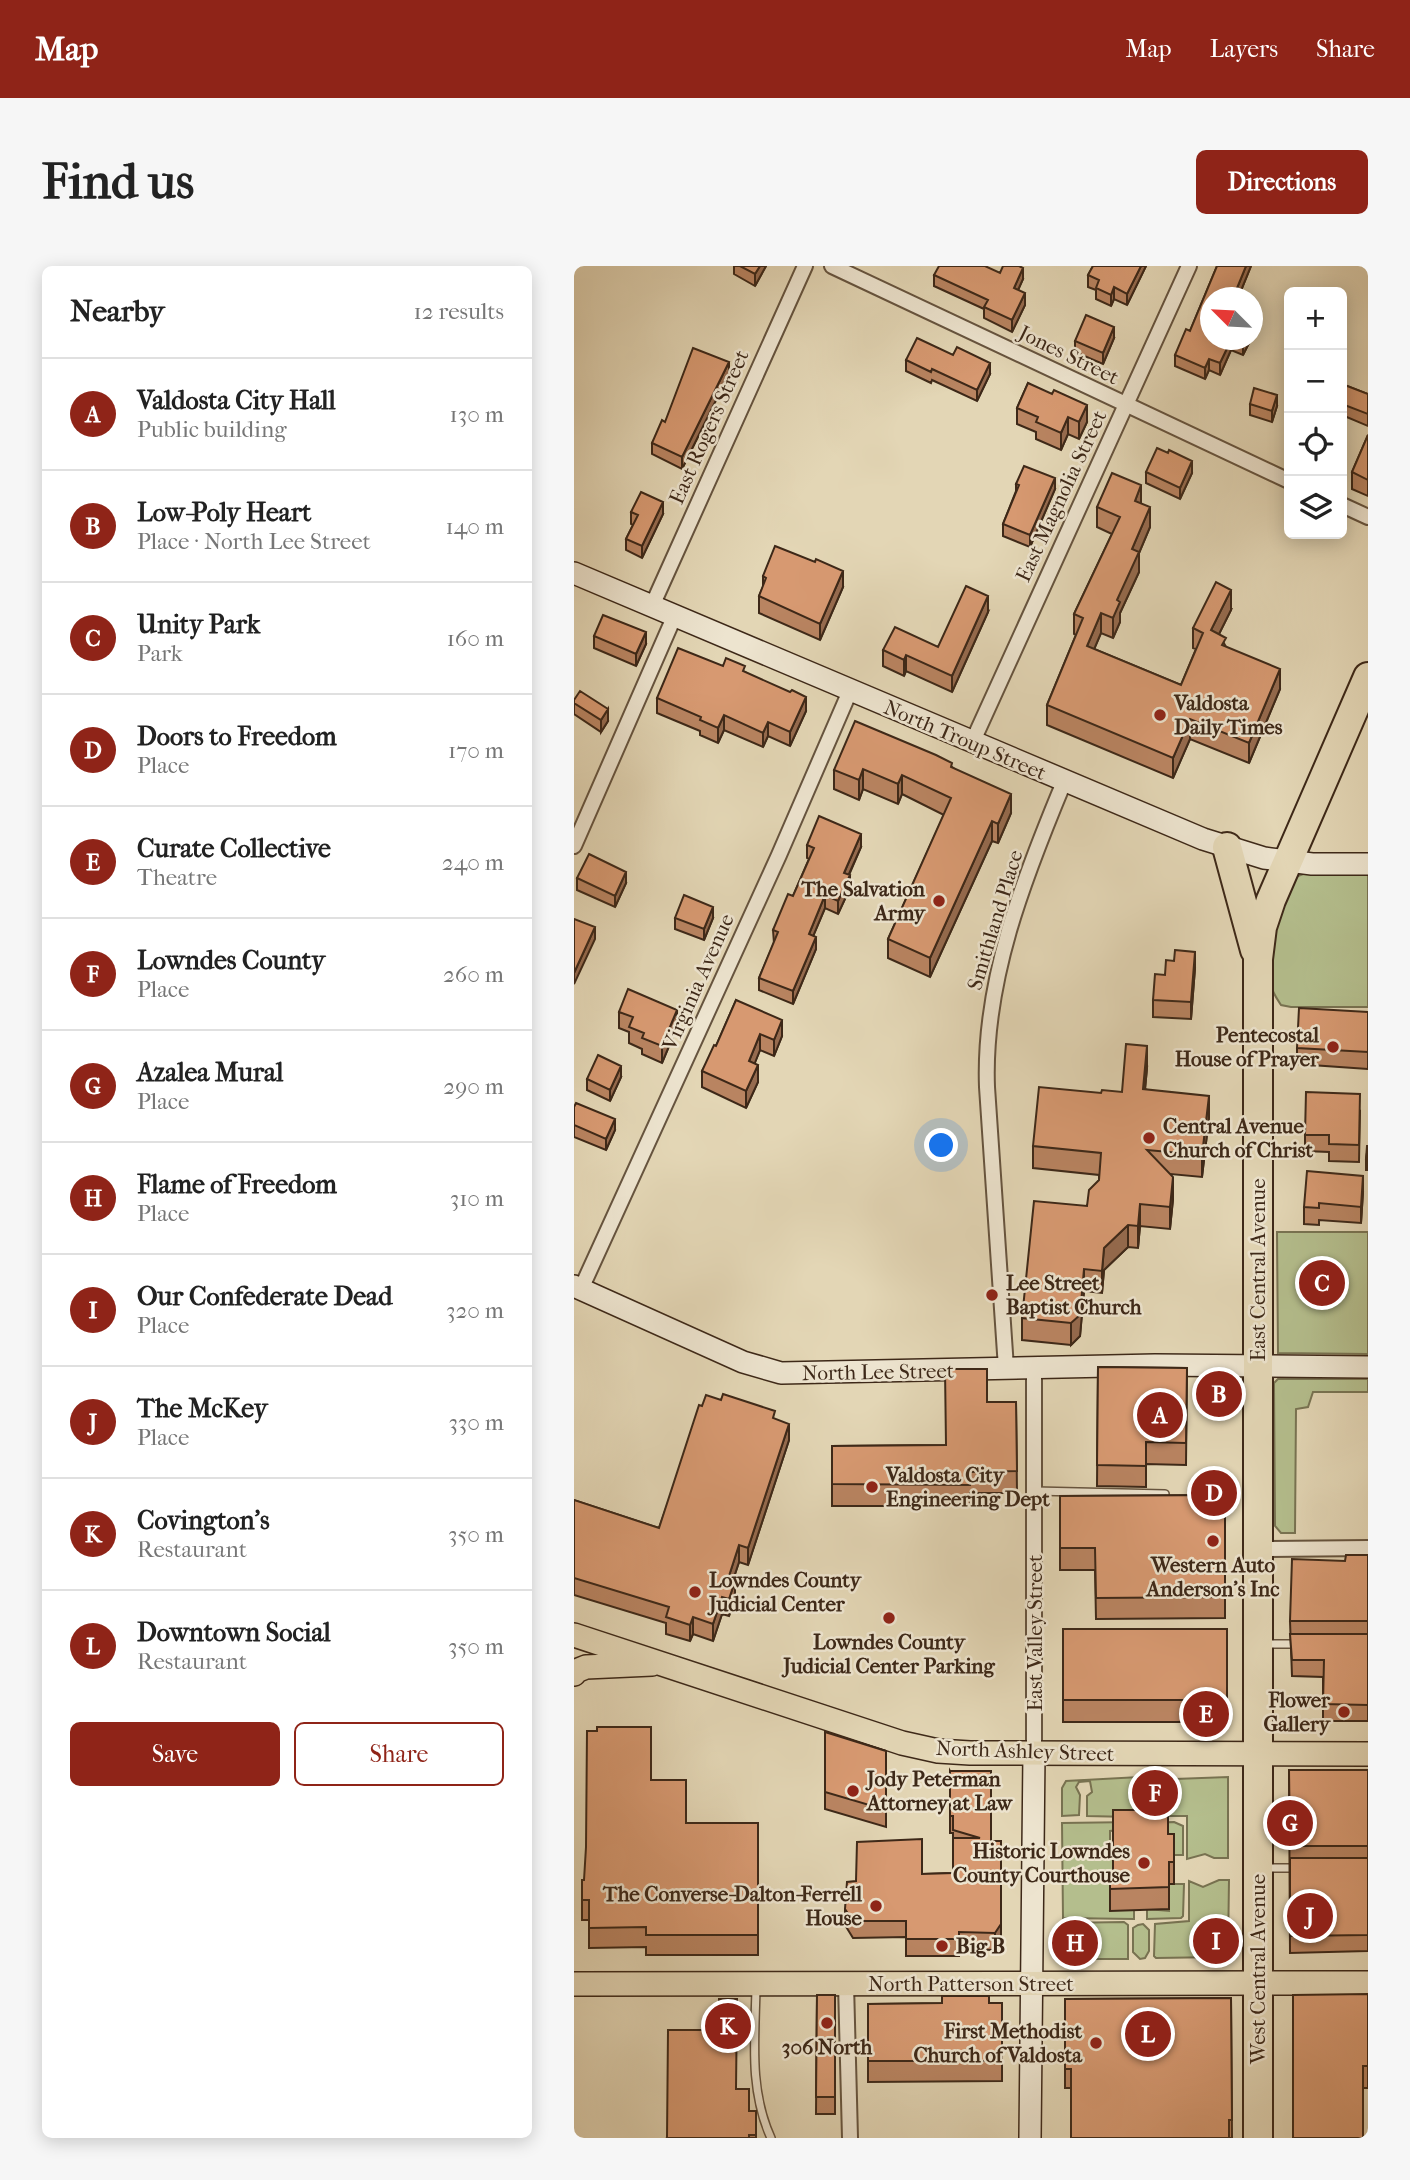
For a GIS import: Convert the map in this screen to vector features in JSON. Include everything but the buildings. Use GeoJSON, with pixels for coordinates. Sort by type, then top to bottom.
{"type":"FeatureCollection","features":[{"type":"Feature","properties":{"kind":"highway","name":"East Central Avenue"},"geometry":{"type":"LineString","coordinates":[[1259,1549],[1258,959],[1262,927],[1287,861],[1368,677]]}},
{"type":"Feature","properties":{"kind":"highway"},"geometry":{"type":"LineString","coordinates":[[1227,847],[1258,959]]}},
{"type":"Feature","properties":{"kind":"highway","name":"West Central Avenue"},"geometry":{"type":"LineString","coordinates":[[1258,2138],[1259,1549]]}},
{"type":"Feature","properties":{"kind":"main road","name":"North Ashley Street"},"geometry":{"type":"LineString","coordinates":[[574,1635],[902,1744],[938,1751],[1368,1754]]}},
{"type":"Feature","properties":{"kind":"main road"},"geometry":{"type":"LineString","coordinates":[[574,1674],[586,1667],[662,1664]]}},
{"type":"Feature","properties":{"kind":"main road","name":"North Patterson Street"},"geometry":{"type":"LineString","coordinates":[[574,1984],[1368,1983]]}},
{"type":"Feature","properties":{"kind":"street","name":"East Rogers Street"},"geometry":{"type":"LineString","coordinates":[[652,606],[805,266]]}},
{"type":"Feature","properties":{"kind":"street","name":"Jones Street"},"geometry":{"type":"LineString","coordinates":[[832,266],[1284,479]]}},
{"type":"Feature","properties":{"kind":"street","name":"East Magnolia Street"},"geometry":{"type":"LineString","coordinates":[[972,743],[1189,266]]}},
{"type":"Feature","properties":{"kind":"street"},"geometry":{"type":"LineString","coordinates":[[1347,507],[1368,517]]}},
{"type":"Feature","properties":{"kind":"street","name":"North Troup Street"},"geometry":{"type":"LineString","coordinates":[[574,573],[1064,782],[1227,847],[1264,858],[1287,861],[1368,864]]}},
{"type":"Feature","properties":{"kind":"street"},"geometry":{"type":"LineString","coordinates":[[574,846],[675,615]]}},
{"type":"Feature","properties":{"kind":"street","name":"Virginia Avenue"},"geometry":{"type":"LineString","coordinates":[[577,1288],[779,855],[850,691]]}},
{"type":"Feature","properties":{"kind":"street","name":"Smithland Place"},"geometry":{"type":"LineString","coordinates":[[1006,1368],[986,1063],[991,1003],[1005,946],[1064,782]]}},
{"type":"Feature","properties":{"kind":"street","name":"North Lee Street"},"geometry":{"type":"LineString","coordinates":[[577,1288],[743,1362],[781,1373],[1034,1367],[1368,1367]]}},
{"type":"Feature","properties":{"kind":"street","name":"East Valley Street"},"geometry":{"type":"LineString","coordinates":[[1030,2138],[1034,1367]]}},
{"type":"Feature","properties":{"kind":"street"},"geometry":{"type":"LineString","coordinates":[[1259,1549],[1368,1548]]}},
{"type":"Feature","properties":{"kind":"street"},"geometry":{"type":"LineString","coordinates":[[846,1984],[850,2138]]}},
{"type":"Feature","properties":{"kind":"lane"},"geometry":{"type":"LineString","coordinates":[[1035,1491],[1165,1494]]}},
{"type":"Feature","properties":{"kind":"lane"},"geometry":{"type":"LineString","coordinates":[[1259,1644],[1299,1644]]}},
{"type":"Feature","properties":{"kind":"lane"},"geometry":{"type":"LineString","coordinates":[[1258,1868],[1299,1868]]}},
{"type":"Feature","properties":{"kind":"lane"},"geometry":{"type":"LineString","coordinates":[[756,1984],[753,2069],[761,2118],[771,2138]]}},
{"type":"Feature","properties":{"kind":"green space"},"geometry":{"type":"Polygon","coordinates":[[[1308,873],[1368,873],[1368,1007],[1291,1007],[1281,1005],[1274,993],[1270,974],[1278,914],[1293,879],[1308,873]]]}},
{"type":"Feature","properties":{"kind":"green space"},"geometry":{"type":"Polygon","coordinates":[[[1277,1232],[1368,1232],[1368,1354],[1278,1353],[1277,1232]]]}},
{"type":"Feature","properties":{"kind":"green space"},"geometry":{"type":"Polygon","coordinates":[[[1278,1379],[1368,1379],[1368,1392],[1313,1392],[1308,1407],[1296,1409],[1295,1533],[1281,1533],[1275,1526],[1274,1383],[1278,1379]]]}},
{"type":"Feature","properties":{"kind":"green space"},"geometry":{"type":"Polygon","coordinates":[[[1139,1777],[1138,1813],[1131,1817],[1087,1816],[1087,1796],[1092,1792],[1090,1781],[1079,1782],[1076,1787],[1080,1795],[1079,1815],[1062,1816],[1062,1788],[1066,1781],[1139,1777]]]}},
{"type":"Feature","properties":{"kind":"green space"},"geometry":{"type":"Polygon","coordinates":[[[1228,1777],[1228,1858],[1214,1858],[1205,1854],[1187,1859],[1187,1816],[1148,1816],[1143,1813],[1143,1788],[1148,1780],[1228,1777]]]}},
{"type":"Feature","properties":{"kind":"green space"},"geometry":{"type":"Polygon","coordinates":[[[1133,1822],[1121,1830],[1110,1831],[1110,1842],[1113,1843],[1113,1897],[1110,1910],[1134,1909],[1134,1919],[1063,1918],[1062,1823],[1133,1822]]]}},
{"type":"Feature","properties":{"kind":"green space"},"geometry":{"type":"Polygon","coordinates":[[[1174,1822],[1183,1826],[1183,1855],[1167,1855],[1145,1823],[1174,1822]]]}},
{"type":"Feature","properties":{"kind":"green space"},"geometry":{"type":"Polygon","coordinates":[[[1219,1880],[1229,1880],[1228,1951],[1220,1957],[1156,1958],[1155,1924],[1189,1921],[1189,1881],[1203,1887],[1219,1880]]]}},
{"type":"Feature","properties":{"kind":"green space"},"geometry":{"type":"Polygon","coordinates":[[[1167,1884],[1184,1884],[1183,1916],[1147,1919],[1147,1909],[1169,1911],[1167,1884]]]}},
{"type":"Feature","properties":{"kind":"green space"},"geometry":{"type":"Polygon","coordinates":[[[1124,1922],[1128,1925],[1128,1959],[1062,1959],[1062,1923],[1124,1922]]]}},
{"type":"Feature","properties":{"kind":"green space"},"geometry":{"type":"Polygon","coordinates":[[[1143,1924],[1149,1930],[1149,1951],[1145,1958],[1140,1959],[1133,1952],[1133,1928],[1143,1924]]]}},
{"type":"Feature","properties":{"kind":"place","name":"Valdosta Daily Times"},"geometry":{"type":"Point","coordinates":[1160,715]}},
{"type":"Feature","properties":{"kind":"place","name":"The Salvation Army"},"geometry":{"type":"Point","coordinates":[939,901]}},
{"type":"Feature","properties":{"kind":"place","name":"Pentecostal House of Prayer"},"geometry":{"type":"Point","coordinates":[1333,1047]}},
{"type":"Feature","properties":{"kind":"place","name":"Central Avenue Church of Christ"},"geometry":{"type":"Point","coordinates":[1149,1138]}},
{"type":"Feature","properties":{"kind":"place","name":"Unity Park"},"geometry":{"type":"Point","coordinates":[1322,1283]}},
{"type":"Feature","properties":{"kind":"place","name":"Lee Street Baptist Church"},"geometry":{"type":"Point","coordinates":[992,1295]}},
{"type":"Feature","properties":{"kind":"place","name":"Low-Poly Heart"},"geometry":{"type":"Point","coordinates":[1219,1394]}},
{"type":"Feature","properties":{"kind":"place","name":"Valdosta City Hall"},"geometry":{"type":"Point","coordinates":[1160,1415]}},
{"type":"Feature","properties":{"kind":"place","name":"Valdosta City Engineering Dept"},"geometry":{"type":"Point","coordinates":[872,1487]}},
{"type":"Feature","properties":{"kind":"place","name":"Doors to Freedom"},"geometry":{"type":"Point","coordinates":[1214,1493]}},
{"type":"Feature","properties":{"kind":"place","name":"Western Auto Anderson's Inc"},"geometry":{"type":"Point","coordinates":[1213,1541]}},
{"type":"Feature","properties":{"kind":"place","name":"Lowndes County Judicial Center"},"geometry":{"type":"Point","coordinates":[695,1592]}},
{"type":"Feature","properties":{"kind":"place","name":"Lowndes County Judicial Center Parking"},"geometry":{"type":"Point","coordinates":[889,1618]}},
{"type":"Feature","properties":{"kind":"place","name":"Flower Gallery"},"geometry":{"type":"Point","coordinates":[1344,1712]}},
{"type":"Feature","properties":{"kind":"place","name":"Curate Collective"},"geometry":{"type":"Point","coordinates":[1206,1714]}},
{"type":"Feature","properties":{"kind":"place","name":"Jody Peterman Attorney at Law"},"geometry":{"type":"Point","coordinates":[853,1791]}},
{"type":"Feature","properties":{"kind":"place","name":"Lowndes County"},"geometry":{"type":"Point","coordinates":[1155,1793]}},
{"type":"Feature","properties":{"kind":"place","name":"Azalea Mural"},"geometry":{"type":"Point","coordinates":[1290,1823]}},
{"type":"Feature","properties":{"kind":"place","name":"Historic Lowndes County Courthouse"},"geometry":{"type":"Point","coordinates":[1144,1863]}},
{"type":"Feature","properties":{"kind":"place","name":"The Converse-Dalton-Ferrell House"},"geometry":{"type":"Point","coordinates":[876,1906]}},
{"type":"Feature","properties":{"kind":"place","name":"The McKey"},"geometry":{"type":"Point","coordinates":[1310,1916]}},
{"type":"Feature","properties":{"kind":"place","name":"Our Confederate Dead"},"geometry":{"type":"Point","coordinates":[1216,1941]}},
{"type":"Feature","properties":{"kind":"place","name":"Flame of Freedom"},"geometry":{"type":"Point","coordinates":[1075,1943]}},
{"type":"Feature","properties":{"kind":"place","name":"Big B"},"geometry":{"type":"Point","coordinates":[942,1946]}},
{"type":"Feature","properties":{"kind":"place","name":"306 North"},"geometry":{"type":"Point","coordinates":[827,2023]}},
{"type":"Feature","properties":{"kind":"place","name":"Covington’s"},"geometry":{"type":"Point","coordinates":[728,2026]}},
{"type":"Feature","properties":{"kind":"place","name":"Downtown Social"},"geometry":{"type":"Point","coordinates":[1148,2034]}},
{"type":"Feature","properties":{"kind":"place","name":"First Methodist Church of Valdosta"},"geometry":{"type":"Point","coordinates":[1096,2043]}}]}
